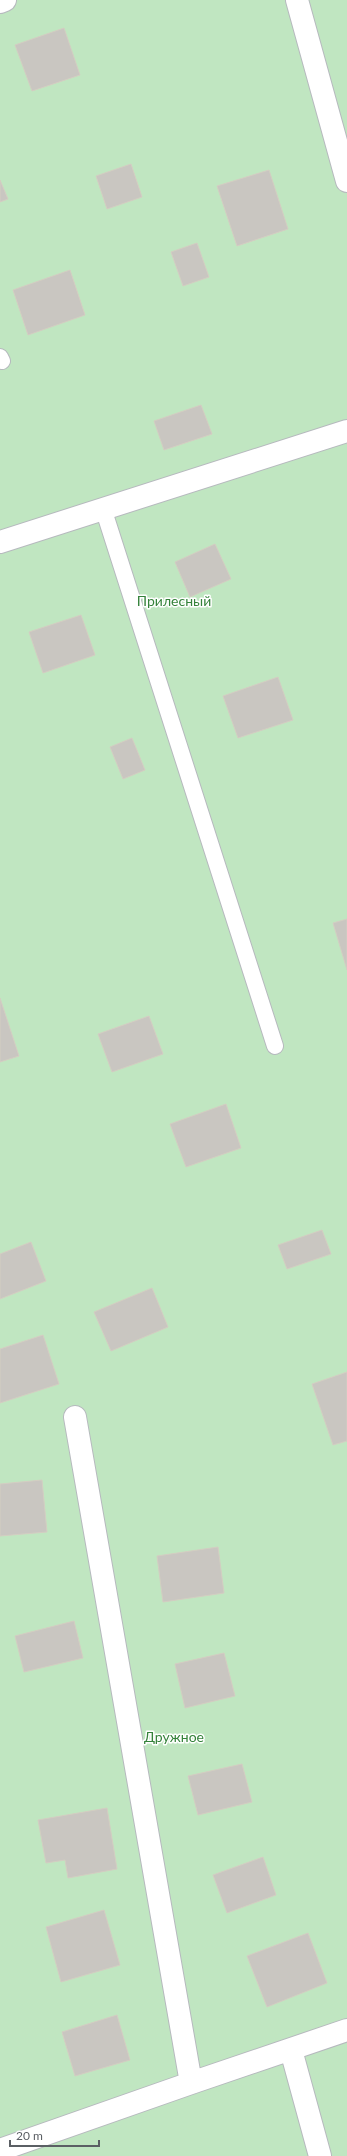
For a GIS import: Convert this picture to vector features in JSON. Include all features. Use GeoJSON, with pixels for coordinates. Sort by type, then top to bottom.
{"type":"FeatureCollection","features":[{"type":"Feature","properties":{"kind":"street"},"geometry":{"type":"LineString","coordinates":[[0,2],[5,0]]}},
{"type":"Feature","properties":{"kind":"street"},"geometry":{"type":"LineString","coordinates":[[297,0],[347,181]]}},
{"type":"Feature","properties":{"kind":"street"},"geometry":{"type":"LineString","coordinates":[[0,542],[347,431]]}},
{"type":"Feature","properties":{"kind":"street"},"geometry":{"type":"LineString","coordinates":[[75,1417],[191,2083]]}},
{"type":"Feature","properties":{"kind":"street"},"geometry":{"type":"LineString","coordinates":[[0,2150],[347,2030]]}},
{"type":"Feature","properties":{"kind":"street"},"geometry":{"type":"LineString","coordinates":[[290,2050],[320,2156]]}},
{"type":"Feature","properties":{"kind":"lane"},"geometry":{"type":"LineString","coordinates":[[103,508],[275,1046]]}},
{"type":"Feature","properties":{"kind":"green space"},"geometry":{"type":"Polygon","coordinates":[[[0,0],[347,0],[347,2156],[0,2156],[0,0]]]}},
{"type":"Feature","properties":{"kind":"building"},"geometry":{"type":"Polygon","coordinates":[[[64,28],[80,75],[32,91],[15,45],[64,28]]]}},
{"type":"Feature","properties":{"kind":"building"},"geometry":{"type":"Polygon","coordinates":[[[131,164],[142,197],[107,209],[96,176],[131,164]]]}},
{"type":"Feature","properties":{"kind":"building"},"geometry":{"type":"Polygon","coordinates":[[[269,170],[288,229],[237,246],[217,186],[269,170]]]}},
{"type":"Feature","properties":{"kind":"building"},"geometry":{"type":"Polygon","coordinates":[[[0,180],[8,199],[0,202],[0,180]]]}},
{"type":"Feature","properties":{"kind":"building"},"geometry":{"type":"Polygon","coordinates":[[[197,243],[209,277],[183,286],[171,252],[197,243]]]}},
{"type":"Feature","properties":{"kind":"building"},"geometry":{"type":"Polygon","coordinates":[[[70,270],[85,315],[28,335],[13,290],[70,270]]]}},
{"type":"Feature","properties":{"kind":"building"},"geometry":{"type":"Polygon","coordinates":[[[201,405],[212,434],[164,450],[154,421],[201,405]]]}},
{"type":"Feature","properties":{"kind":"building"},"geometry":{"type":"Polygon","coordinates":[[[215,544],[231,579],[190,597],[175,562],[215,544]]]}},
{"type":"Feature","properties":{"kind":"building"},"geometry":{"type":"Polygon","coordinates":[[[81,615],[95,655],[43,673],[29,632],[81,615]]]}},
{"type":"Feature","properties":{"kind":"building"},"geometry":{"type":"Polygon","coordinates":[[[278,677],[293,720],[238,738],[223,696],[278,677]]]}},
{"type":"Feature","properties":{"kind":"building"},"geometry":{"type":"Polygon","coordinates":[[[132,738],[145,770],[123,779],[110,747],[132,738]]]}},
{"type":"Feature","properties":{"kind":"building"},"geometry":{"type":"Polygon","coordinates":[[[347,919],[347,970],[333,923],[347,919]]]}},
{"type":"Feature","properties":{"kind":"building"},"geometry":{"type":"Polygon","coordinates":[[[0,998],[19,1056],[0,1062],[0,998]]]}},
{"type":"Feature","properties":{"kind":"building"},"geometry":{"type":"Polygon","coordinates":[[[149,1016],[163,1054],[112,1072],[98,1034],[149,1016]]]}},
{"type":"Feature","properties":{"kind":"building"},"geometry":{"type":"Polygon","coordinates":[[[226,1104],[241,1148],[186,1167],[170,1124],[226,1104]]]}},
{"type":"Feature","properties":{"kind":"building"},"geometry":{"type":"Polygon","coordinates":[[[322,1230],[331,1254],[287,1269],[278,1245],[322,1230]]]}},
{"type":"Feature","properties":{"kind":"building"},"geometry":{"type":"Polygon","coordinates":[[[31,1242],[46,1281],[0,1299],[0,1254],[31,1242]]]}},
{"type":"Feature","properties":{"kind":"building"},"geometry":{"type":"Polygon","coordinates":[[[152,1288],[168,1327],[111,1351],[94,1312],[152,1288]]]}},
{"type":"Feature","properties":{"kind":"building"},"geometry":{"type":"Polygon","coordinates":[[[43,1335],[59,1384],[0,1403],[0,1349],[43,1335]]]}},
{"type":"Feature","properties":{"kind":"building"},"geometry":{"type":"Polygon","coordinates":[[[347,1372],[347,1441],[333,1445],[312,1384],[347,1372]]]}},
{"type":"Feature","properties":{"kind":"building"},"geometry":{"type":"Polygon","coordinates":[[[42,1480],[47,1532],[0,1536],[0,1484],[42,1480]]]}},
{"type":"Feature","properties":{"kind":"building"},"geometry":{"type":"Polygon","coordinates":[[[218,1547],[224,1593],[163,1602],[157,1556],[218,1547]]]}},
{"type":"Feature","properties":{"kind":"building"},"geometry":{"type":"Polygon","coordinates":[[[74,1621],[83,1658],[24,1672],[15,1636],[74,1621]]]}},
{"type":"Feature","properties":{"kind":"building"},"geometry":{"type":"Polygon","coordinates":[[[224,1653],[235,1696],[185,1708],[175,1664],[224,1653]]]}},
{"type":"Feature","properties":{"kind":"building"},"geometry":{"type":"Polygon","coordinates":[[[242,1764],[252,1802],[198,1815],[188,1776],[242,1764]]]}},
{"type":"Feature","properties":{"kind":"building"},"geometry":{"type":"Polygon","coordinates":[[[107,1808],[117,1869],[68,1878],[65,1860],[46,1863],[38,1820],[107,1808]]]}},
{"type":"Feature","properties":{"kind":"building"},"geometry":{"type":"Polygon","coordinates":[[[263,1857],[276,1895],[227,1913],[213,1875],[263,1857]]]}},
{"type":"Feature","properties":{"kind":"building"},"geometry":{"type":"Polygon","coordinates":[[[104,1910],[120,1965],[61,1982],[46,1927],[104,1910]]]}},
{"type":"Feature","properties":{"kind":"building"},"geometry":{"type":"Polygon","coordinates":[[[308,1933],[327,1983],[267,2007],[247,1956],[308,1933]]]}},
{"type":"Feature","properties":{"kind":"building"},"geometry":{"type":"Polygon","coordinates":[[[117,2015],[130,2060],[75,2076],[62,2032],[117,2015]]]}},
{"type":"Feature","properties":{"kind":"park label","name":"Прилесный"},"geometry":{"type":"Point","coordinates":[174,600]}},
{"type":"Feature","properties":{"kind":"park label","name":"Дружное"},"geometry":{"type":"Point","coordinates":[174,1736]}}]}
